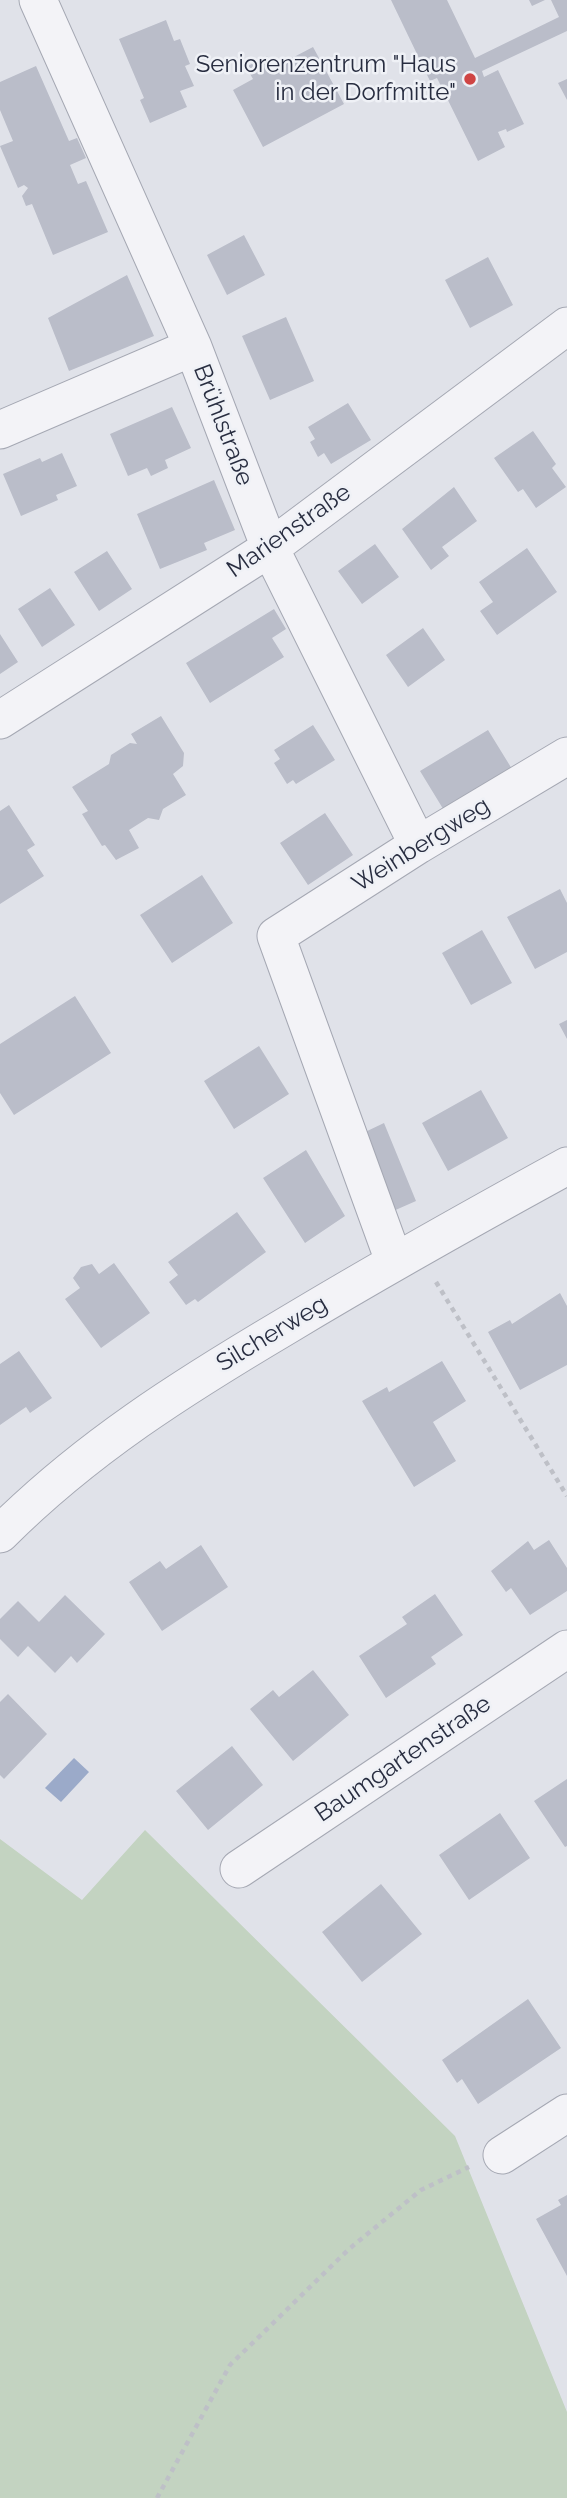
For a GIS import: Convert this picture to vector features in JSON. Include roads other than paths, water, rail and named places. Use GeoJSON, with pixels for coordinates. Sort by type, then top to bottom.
{"type":"FeatureCollection","features":[{"type":"Feature","properties":{"kind":"street","name":"Brühlstraße"},"geometry":{"type":"LineString","coordinates":[[38,0],[192,347],[270,548],[418,845]]}},
{"type":"Feature","properties":{"kind":"street","name":"Marienstraße"},"geometry":{"type":"LineString","coordinates":[[0,720],[270,548],[567,326]]}},
{"type":"Feature","properties":{"kind":"street"},"geometry":{"type":"LineString","coordinates":[[0,430],[192,347]]}},
{"type":"Feature","properties":{"kind":"street","name":"Weinbergweg"},"geometry":{"type":"LineString","coordinates":[[405,1255],[276,936],[418,845],[567,756]]}},
{"type":"Feature","properties":{"kind":"street","name":"Silcherweg"},"geometry":{"type":"LineString","coordinates":[[0,1534],[82,1461],[170,1395],[405,1255],[567,1166]]}},
{"type":"Feature","properties":{"kind":"street","name":"Baumgartenstraße"},"geometry":{"type":"LineString","coordinates":[[239,1869],[567,1648]]}},
{"type":"Feature","properties":{"kind":"street"},"geometry":{"type":"LineString","coordinates":[[502,2155],[567,2113]]}},
{"type":"Feature","properties":{"kind":"water"},"geometry":{"type":"Polygon","coordinates":[[[74,1758],[89,1772],[61,1802],[45,1788],[74,1758]]]}},
{"type":"Feature","properties":{"kind":"place","name":"Seniorenzentrum \"Haus in der Dorfmitte\""},"geometry":{"type":"Point","coordinates":[470,79]}}]}
